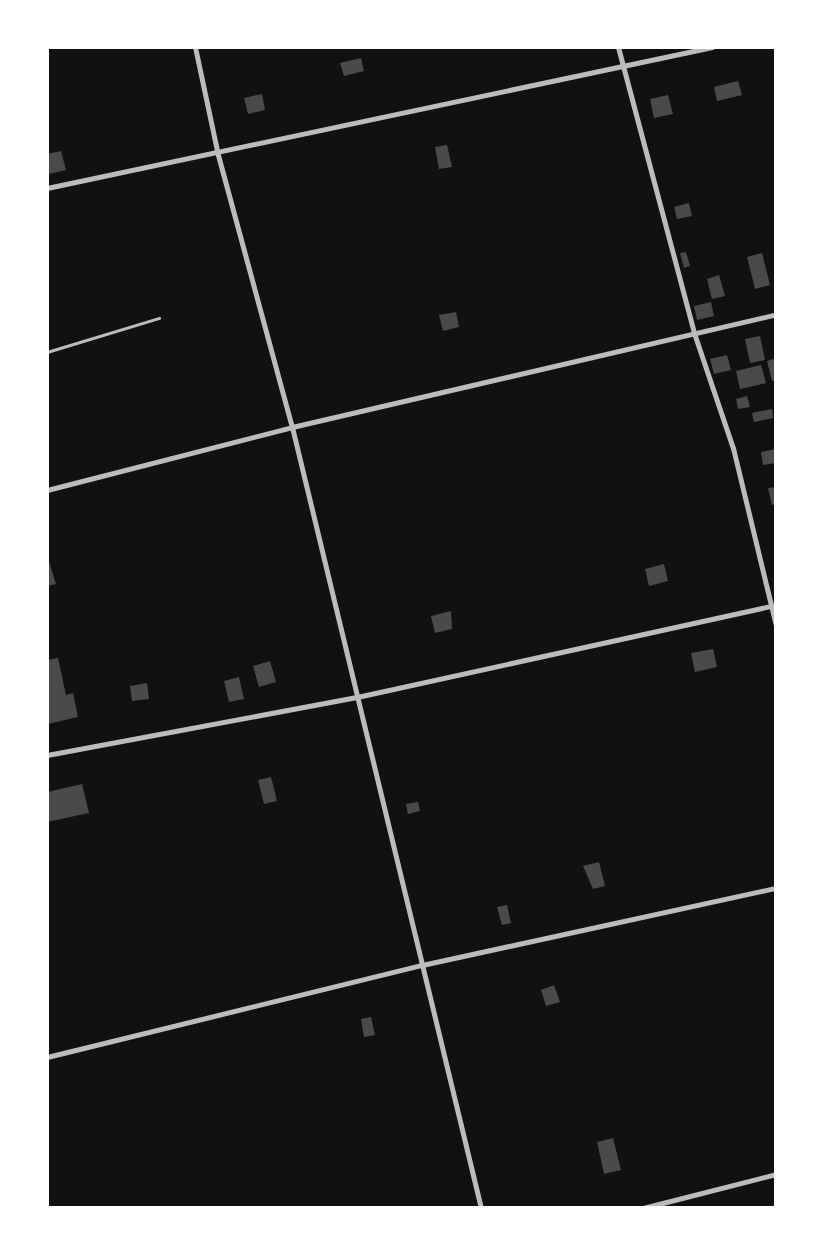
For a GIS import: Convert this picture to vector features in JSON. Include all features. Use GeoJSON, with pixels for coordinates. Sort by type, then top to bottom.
{"type":"FeatureCollection","features":[{"type":"Feature","properties":{"kind":"street"},"geometry":{"type":"LineString","coordinates":[[195,47],[218,155],[292,427],[481,1208]]}},
{"type":"Feature","properties":{"kind":"street"},"geometry":{"type":"LineString","coordinates":[[618,47],[694,333],[733,447],[774,605],[776,626]]}},
{"type":"Feature","properties":{"kind":"street"},"geometry":{"type":"LineString","coordinates":[[47,188],[218,155],[712,47]]}},
{"type":"Feature","properties":{"kind":"street"},"geometry":{"type":"LineString","coordinates":[[47,490],[292,427],[776,314]]}},
{"type":"Feature","properties":{"kind":"street"},"geometry":{"type":"LineString","coordinates":[[47,755],[357,697],[774,605]]}},
{"type":"Feature","properties":{"kind":"street"},"geometry":{"type":"LineString","coordinates":[[47,1057],[422,965],[776,888]]}},
{"type":"Feature","properties":{"kind":"street"},"geometry":{"type":"LineString","coordinates":[[643,1208],[776,1174]]}},
{"type":"Feature","properties":{"kind":"lane"},"geometry":{"type":"LineString","coordinates":[[47,352],[159,318]]}},
{"type":"Feature","properties":{"kind":"building"},"geometry":{"type":"Polygon","coordinates":[[[361,58],[364,71],[344,76],[340,63],[361,58]]]}},
{"type":"Feature","properties":{"kind":"building"},"geometry":{"type":"Polygon","coordinates":[[[738,81],[742,95],[717,101],[714,87],[738,81]]]}},
{"type":"Feature","properties":{"kind":"building"},"geometry":{"type":"Polygon","coordinates":[[[262,94],[265,110],[248,114],[244,98],[262,94]]]}},
{"type":"Feature","properties":{"kind":"building"},"geometry":{"type":"Polygon","coordinates":[[[668,95],[673,114],[654,118],[650,99],[668,95]]]}},
{"type":"Feature","properties":{"kind":"building"},"geometry":{"type":"Polygon","coordinates":[[[447,145],[452,167],[439,169],[435,147],[447,145]]]}},
{"type":"Feature","properties":{"kind":"building"},"geometry":{"type":"Polygon","coordinates":[[[61,151],[66,170],[49,174],[47,154],[61,151]]]}},
{"type":"Feature","properties":{"kind":"building"},"geometry":{"type":"Polygon","coordinates":[[[689,203],[692,216],[677,219],[674,207],[689,203]]]}},
{"type":"Feature","properties":{"kind":"building"},"geometry":{"type":"Polygon","coordinates":[[[686,252],[690,266],[684,268],[680,253],[686,252]]]}},
{"type":"Feature","properties":{"kind":"building"},"geometry":{"type":"Polygon","coordinates":[[[762,253],[770,285],[755,289],[747,257],[762,253]]]}},
{"type":"Feature","properties":{"kind":"building"},"geometry":{"type":"Polygon","coordinates":[[[719,275],[725,296],[712,299],[707,279],[719,275]]]}},
{"type":"Feature","properties":{"kind":"building"},"geometry":{"type":"Polygon","coordinates":[[[711,302],[714,316],[697,320],[694,306],[711,302]]]}},
{"type":"Feature","properties":{"kind":"building"},"geometry":{"type":"Polygon","coordinates":[[[456,312],[459,327],[443,331],[439,315],[456,312]]]}},
{"type":"Feature","properties":{"kind":"building"},"geometry":{"type":"Polygon","coordinates":[[[760,336],[765,360],[750,363],[745,339],[760,336]]]}},
{"type":"Feature","properties":{"kind":"building"},"geometry":{"type":"Polygon","coordinates":[[[727,355],[731,370],[714,374],[710,359],[727,355]]]}},
{"type":"Feature","properties":{"kind":"building"},"geometry":{"type":"Polygon","coordinates":[[[776,358],[776,380],[772,381],[767,361],[776,358]]]}},
{"type":"Feature","properties":{"kind":"building"},"geometry":{"type":"Polygon","coordinates":[[[761,365],[766,383],[740,389],[736,371],[761,365]]]}},
{"type":"Feature","properties":{"kind":"building"},"geometry":{"type":"Polygon","coordinates":[[[747,396],[750,407],[738,409],[736,399],[747,396]]]}},
{"type":"Feature","properties":{"kind":"building"},"geometry":{"type":"Polygon","coordinates":[[[772,409],[773,418],[754,422],[752,413],[772,409]]]}},
{"type":"Feature","properties":{"kind":"building"},"geometry":{"type":"Polygon","coordinates":[[[776,449],[776,463],[763,465],[761,452],[776,449]]]}},
{"type":"Feature","properties":{"kind":"building"},"geometry":{"type":"Polygon","coordinates":[[[776,487],[776,504],[772,505],[768,488],[776,487]]]}},
{"type":"Feature","properties":{"kind":"building"},"geometry":{"type":"Polygon","coordinates":[[[47,555],[56,584],[47,586],[47,555]]]}},
{"type":"Feature","properties":{"kind":"building"},"geometry":{"type":"Polygon","coordinates":[[[664,564],[668,581],[649,586],[645,569],[664,564]]]}},
{"type":"Feature","properties":{"kind":"building"},"geometry":{"type":"Polygon","coordinates":[[[451,611],[452,629],[435,633],[431,616],[451,611]]]}},
{"type":"Feature","properties":{"kind":"building"},"geometry":{"type":"Polygon","coordinates":[[[713,649],[717,667],[695,672],[691,653],[713,649]]]}},
{"type":"Feature","properties":{"kind":"building"},"geometry":{"type":"Polygon","coordinates":[[[58,658],[66,695],[73,693],[78,717],[48,724],[47,660],[58,658]]]}},
{"type":"Feature","properties":{"kind":"building"},"geometry":{"type":"Polygon","coordinates":[[[270,661],[276,682],[259,687],[253,666],[270,661]]]}},
{"type":"Feature","properties":{"kind":"building"},"geometry":{"type":"Polygon","coordinates":[[[239,677],[244,699],[229,702],[224,681],[239,677]]]}},
{"type":"Feature","properties":{"kind":"building"},"geometry":{"type":"Polygon","coordinates":[[[147,683],[149,699],[132,701],[130,686],[147,683]]]}},
{"type":"Feature","properties":{"kind":"building"},"geometry":{"type":"Polygon","coordinates":[[[271,777],[277,801],[264,804],[258,780],[271,777]]]}},
{"type":"Feature","properties":{"kind":"building"},"geometry":{"type":"Polygon","coordinates":[[[82,784],[89,813],[47,822],[47,792],[82,784]]]}},
{"type":"Feature","properties":{"kind":"building"},"geometry":{"type":"Polygon","coordinates":[[[418,802],[420,811],[408,814],[406,804],[418,802]]]}},
{"type":"Feature","properties":{"kind":"building"},"geometry":{"type":"Polygon","coordinates":[[[599,862],[605,886],[593,889],[583,866],[599,862]]]}},
{"type":"Feature","properties":{"kind":"building"},"geometry":{"type":"Polygon","coordinates":[[[507,905],[511,923],[502,925],[497,907],[507,905]]]}},
{"type":"Feature","properties":{"kind":"building"},"geometry":{"type":"Polygon","coordinates":[[[554,985],[560,1002],[546,1006],[541,990],[554,985]]]}},
{"type":"Feature","properties":{"kind":"building"},"geometry":{"type":"Polygon","coordinates":[[[371,1017],[375,1035],[364,1037],[361,1019],[371,1017]]]}},
{"type":"Feature","properties":{"kind":"building"},"geometry":{"type":"Polygon","coordinates":[[[613,1138],[621,1170],[604,1174],[597,1142],[613,1138]]]}}]}
